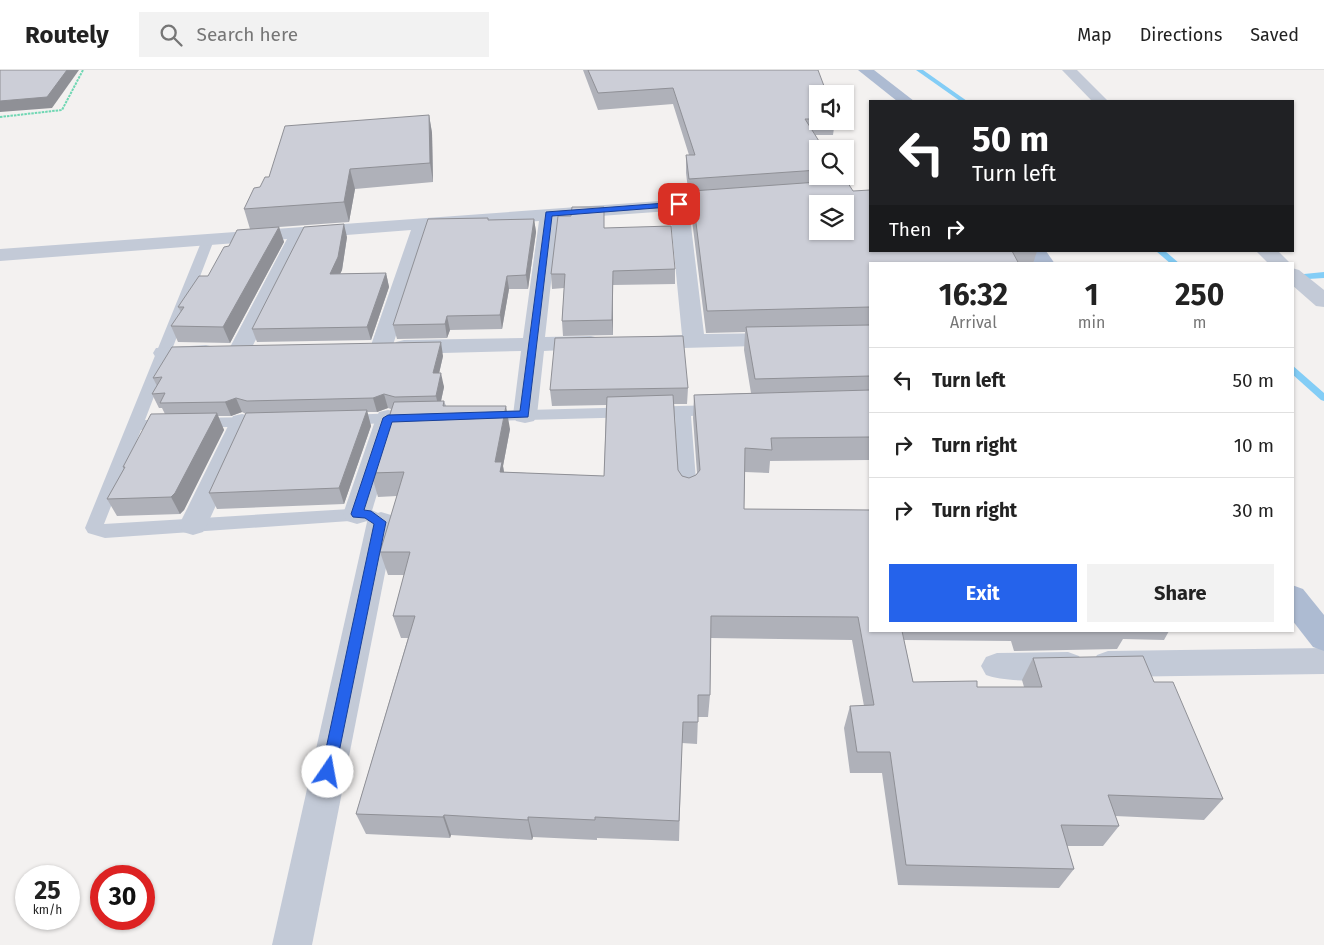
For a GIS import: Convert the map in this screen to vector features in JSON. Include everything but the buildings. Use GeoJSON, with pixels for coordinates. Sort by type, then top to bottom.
{"type":"FeatureCollection","features":[{"type":"Feature","properties":{"kind":"main road"},"geometry":{"type":"LineString","coordinates":[[865,70],[905,100]]}},
{"type":"Feature","properties":{"kind":"main road"},"geometry":{"type":"LineString","coordinates":[[1294,599],[1324,638]]}},
{"type":"Feature","properties":{"kind":"street"},"geometry":{"type":"LineString","coordinates":[[1069,70],[1099,100]]}},
{"type":"Feature","properties":{"kind":"street"},"geometry":{"type":"LineString","coordinates":[[0,255],[746,200]]}},
{"type":"Feature","properties":{"kind":"street"},"geometry":{"type":"LineString","coordinates":[[679,204],[694,342]]}},
{"type":"Feature","properties":{"kind":"street"},"geometry":{"type":"LineString","coordinates":[[525,414],[549,214]]}},
{"type":"Feature","properties":{"kind":"street"},"geometry":{"type":"LineString","coordinates":[[422,224],[372,348],[801,339]]}},
{"type":"Feature","properties":{"kind":"street"},"geometry":{"type":"LineString","coordinates":[[164,353],[249,351],[301,232]]}},
{"type":"Feature","properties":{"kind":"street"},"geometry":{"type":"LineString","coordinates":[[1267,252],[1279,262]]}},
{"type":"Feature","properties":{"kind":"street"},"geometry":{"type":"LineString","coordinates":[[1294,276],[1324,301]]}},
{"type":"Feature","properties":{"kind":"street"},"geometry":{"type":"LineString","coordinates":[[292,945],[388,418]]}},
{"type":"Feature","properties":{"kind":"street"},"geometry":{"type":"LineString","coordinates":[[192,525],[242,422]]}},
{"type":"Feature","properties":{"kind":"street"},"geometry":{"type":"LineString","coordinates":[[997,666],[1324,661]]}},
{"type":"Feature","properties":{"kind":"lane"},"geometry":{"type":"LineString","coordinates":[[208,240],[94,528],[104,531],[192,525],[369,518]]}},
{"type":"Feature","properties":{"kind":"lane"},"geometry":{"type":"LineString","coordinates":[[466,416],[732,410]]}},
{"type":"Feature","properties":{"kind":"lane"},"geometry":{"type":"LineString","coordinates":[[683,411],[688,493]]}},
{"type":"Feature","properties":{"kind":"lane"},"geometry":{"type":"LineString","coordinates":[[330,420],[417,418]]}},
{"type":"Feature","properties":{"kind":"lane"},"geometry":{"type":"LineString","coordinates":[[134,425],[271,421]]}},
{"type":"Feature","properties":{"kind":"path"},"geometry":{"type":"LineString","coordinates":[[0,117],[62,110],[83,70]]}},
{"type":"Feature","properties":{"kind":"path"},"geometry":{"type":"LineString","coordinates":[[64,89],[73,88]]}},
{"type":"Feature","properties":{"kind":"waterway"},"geometry":{"type":"LineString","coordinates":[[919,70],[963,100]]}},
{"type":"Feature","properties":{"kind":"waterway"},"geometry":{"type":"LineString","coordinates":[[1161,252],[1174,262]]}},
{"type":"Feature","properties":{"kind":"waterway"},"geometry":{"type":"LineString","coordinates":[[1294,278],[1324,275]]}},
{"type":"Feature","properties":{"kind":"waterway"},"geometry":{"type":"LineString","coordinates":[[1294,370],[1324,398]]}},
{"type":"Feature","properties":{"kind":"route"},"geometry":{"type":"LineString","coordinates":[[328,772],[381,522],[367,514],[357,514],[388,418],[525,414],[549,214],[679,204]]}}]}
